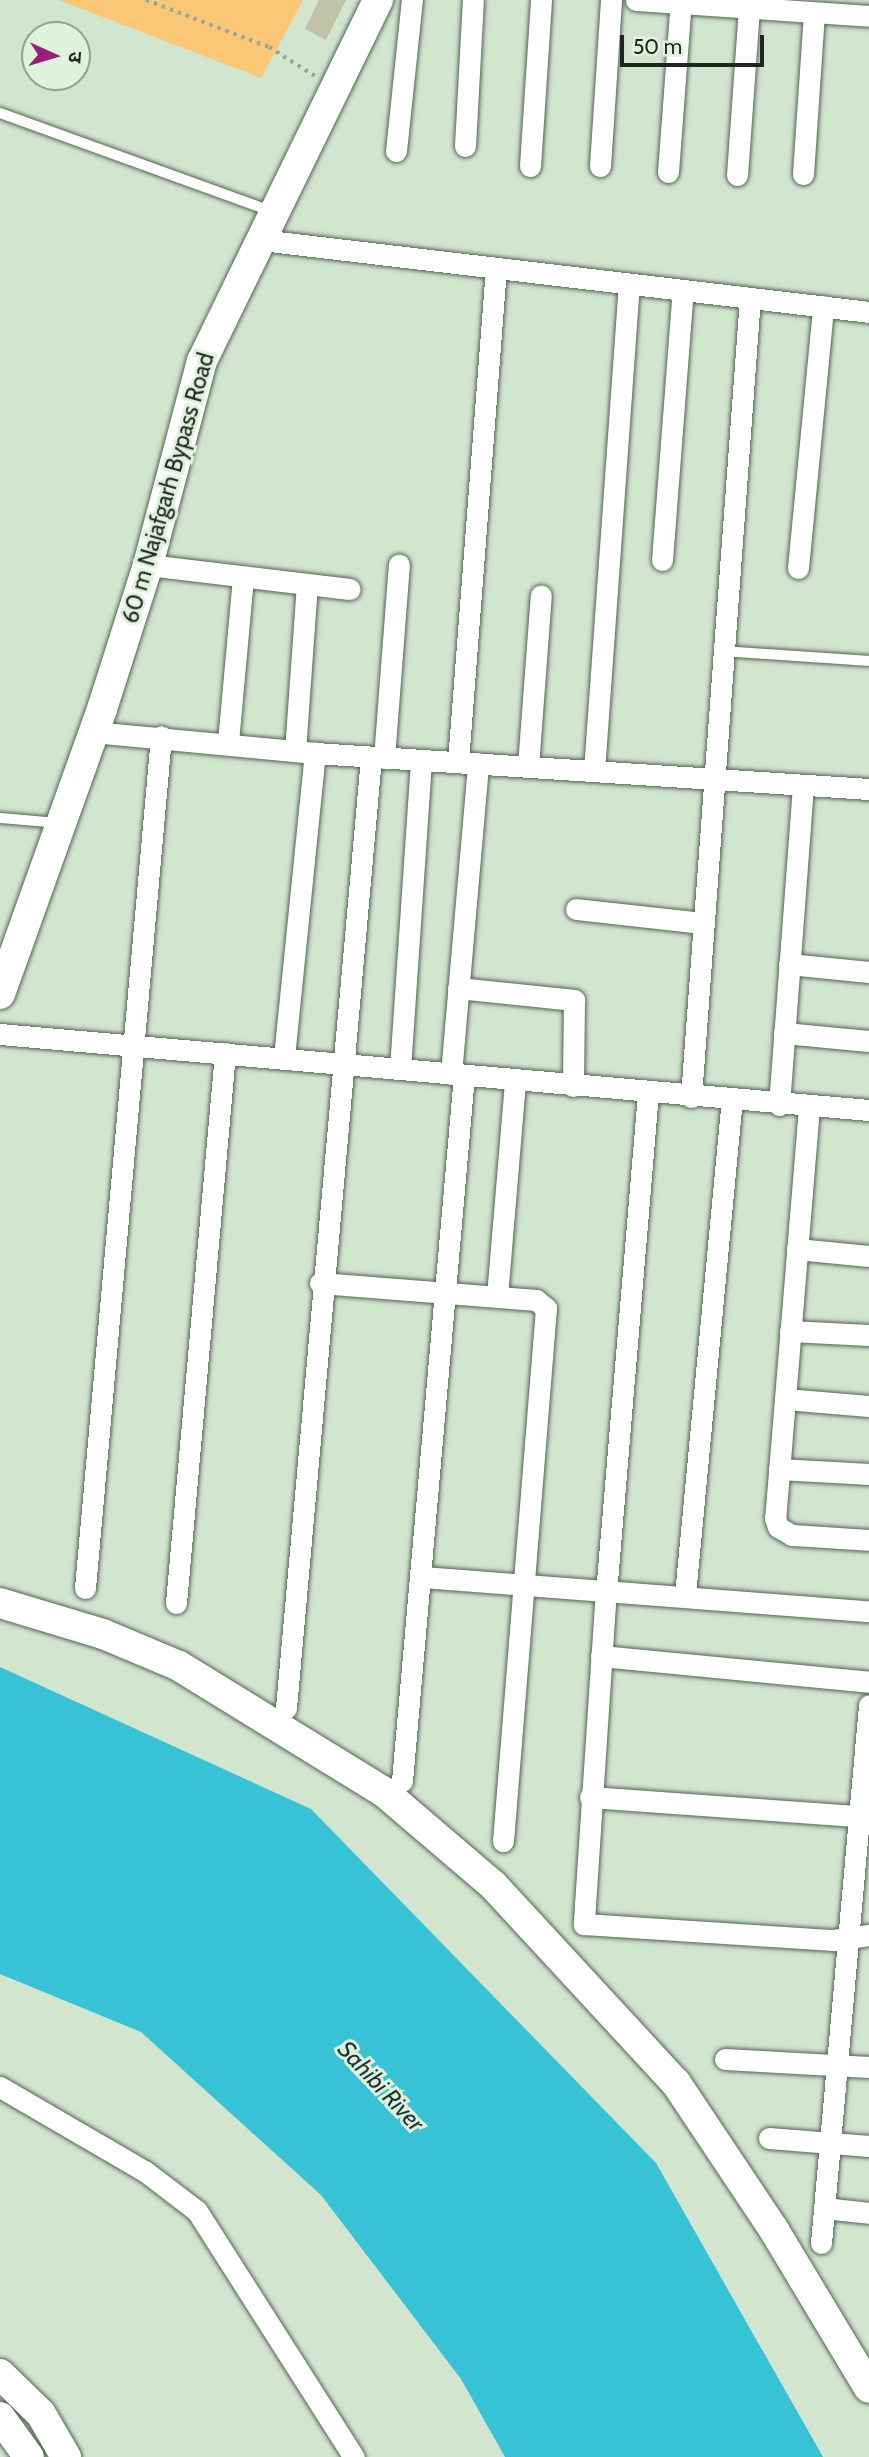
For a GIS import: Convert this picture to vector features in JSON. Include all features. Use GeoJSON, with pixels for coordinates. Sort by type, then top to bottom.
{"type":"FeatureCollection","features":[{"type":"Feature","properties":{"kind":"street","name":"60 m Najafgarh Bypass Road"},"geometry":{"type":"LineString","coordinates":[[0,994],[93,732],[148,565],[202,361],[378,0]]}},
{"type":"Feature","properties":{"kind":"street"},"geometry":{"type":"LineString","coordinates":[[396,151],[412,0]]}},
{"type":"Feature","properties":{"kind":"street"},"geometry":{"type":"LineString","coordinates":[[465,146],[473,0]]}},
{"type":"Feature","properties":{"kind":"street"},"geometry":{"type":"LineString","coordinates":[[530,166],[541,0]]}},
{"type":"Feature","properties":{"kind":"street"},"geometry":{"type":"LineString","coordinates":[[600,166],[611,0]]}},
{"type":"Feature","properties":{"kind":"street"},"geometry":{"type":"LineString","coordinates":[[636,0],[814,13],[865,11]]}},
{"type":"Feature","properties":{"kind":"street"},"geometry":{"type":"LineString","coordinates":[[668,172],[680,2]]}},
{"type":"Feature","properties":{"kind":"street"},"geometry":{"type":"LineString","coordinates":[[737,175],[749,8]]}},
{"type":"Feature","properties":{"kind":"street"},"geometry":{"type":"LineString","coordinates":[[803,174],[814,13]]}},
{"type":"Feature","properties":{"kind":"street"},"geometry":{"type":"LineString","coordinates":[[261,240],[496,271],[869,312]]}},
{"type":"Feature","properties":{"kind":"street"},"geometry":{"type":"LineString","coordinates":[[402,1781],[448,1293],[468,763],[496,271]]}},
{"type":"Feature","properties":{"kind":"street"},"geometry":{"type":"LineString","coordinates":[[594,771],[629,284]]}},
{"type":"Feature","properties":{"kind":"street"},"geometry":{"type":"LineString","coordinates":[[662,560],[683,290]]}},
{"type":"Feature","properties":{"kind":"street"},"geometry":{"type":"LineString","coordinates":[[691,1097],[712,780],[750,298]]}},
{"type":"Feature","properties":{"kind":"street"},"geometry":{"type":"LineString","coordinates":[[798,568],[823,306]]}},
{"type":"Feature","properties":{"kind":"street"},"geometry":{"type":"LineString","coordinates":[[148,565],[350,589]]}},
{"type":"Feature","properties":{"kind":"street"},"geometry":{"type":"LineString","coordinates":[[286,1709],[320,1283],[342,1063],[399,565]]}},
{"type":"Feature","properties":{"kind":"street"},"geometry":{"type":"LineString","coordinates":[[228,742],[243,577]]}},
{"type":"Feature","properties":{"kind":"street"},"geometry":{"type":"LineString","coordinates":[[284,1057],[305,752],[307,585]]}},
{"type":"Feature","properties":{"kind":"street"},"geometry":{"type":"LineString","coordinates":[[528,766],[541,595]]}},
{"type":"Feature","properties":{"kind":"street"},"geometry":{"type":"LineString","coordinates":[[93,732],[421,761],[869,789]]}},
{"type":"Feature","properties":{"kind":"street"},"geometry":{"type":"LineString","coordinates":[[85,1588],[161,736]]}},
{"type":"Feature","properties":{"kind":"street"},"geometry":{"type":"LineString","coordinates":[[400,1069],[421,761]]}},
{"type":"Feature","properties":{"kind":"street"},"geometry":{"type":"LineString","coordinates":[[779,1105],[803,785]]}},
{"type":"Feature","properties":{"kind":"street"},"geometry":{"type":"LineString","coordinates":[[576,909],[702,923]]}},
{"type":"Feature","properties":{"kind":"street"},"geometry":{"type":"LineString","coordinates":[[789,964],[869,972]]}},
{"type":"Feature","properties":{"kind":"street"},"geometry":{"type":"LineString","coordinates":[[458,988],[573,1000],[573,1086]]}},
{"type":"Feature","properties":{"kind":"street"},"geometry":{"type":"LineString","coordinates":[[784,1033],[869,1041]]}},
{"type":"Feature","properties":{"kind":"street"},"geometry":{"type":"LineString","coordinates":[[0,1034],[284,1057],[648,1094],[869,1110]]}},
{"type":"Feature","properties":{"kind":"street"},"geometry":{"type":"LineString","coordinates":[[176,1603],[225,1053]]}},
{"type":"Feature","properties":{"kind":"street"},"geometry":{"type":"LineString","coordinates":[[497,1296],[516,1080]]}},
{"type":"Feature","properties":{"kind":"street"},"geometry":{"type":"LineString","coordinates":[[648,1094],[606,1589],[583,1913],[589,1927],[846,1939],[869,1935]]}},
{"type":"Feature","properties":{"kind":"street"},"geometry":{"type":"LineString","coordinates":[[685,1595],[732,1101]]}},
{"type":"Feature","properties":{"kind":"street"},"geometry":{"type":"LineString","coordinates":[[810,1107],[775,1518],[783,1532],[869,1540]]}},
{"type":"Feature","properties":{"kind":"street"},"geometry":{"type":"LineString","coordinates":[[797,1249],[869,1256]]}},
{"type":"Feature","properties":{"kind":"street"},"geometry":{"type":"LineString","coordinates":[[320,1283],[536,1300],[545,1308],[526,1585],[503,1841]]}},
{"type":"Feature","properties":{"kind":"street"},"geometry":{"type":"LineString","coordinates":[[790,1332],[869,1335]]}},
{"type":"Feature","properties":{"kind":"street"},"geometry":{"type":"LineString","coordinates":[[785,1399],[869,1406]]}},
{"type":"Feature","properties":{"kind":"street"},"geometry":{"type":"LineString","coordinates":[[779,1469],[869,1474]]}},
{"type":"Feature","properties":{"kind":"street"},"geometry":{"type":"LineString","coordinates":[[423,1577],[869,1611]]}},
{"type":"Feature","properties":{"kind":"street"},"geometry":{"type":"LineString","coordinates":[[0,1603],[103,1634],[179,1666],[384,1792],[493,1885],[676,2083],[774,2230],[869,2388]]}},
{"type":"Feature","properties":{"kind":"street"},"geometry":{"type":"LineString","coordinates":[[601,1656],[869,1682]]}},
{"type":"Feature","properties":{"kind":"street"},"geometry":{"type":"LineString","coordinates":[[821,2243],[826,2143],[855,1816],[869,1705]]}},
{"type":"Feature","properties":{"kind":"street"},"geometry":{"type":"LineString","coordinates":[[590,1797],[855,1816]]}},
{"type":"Feature","properties":{"kind":"street"},"geometry":{"type":"LineString","coordinates":[[725,2059],[869,2067]]}},
{"type":"Feature","properties":{"kind":"street"},"geometry":{"type":"LineString","coordinates":[[0,2087],[146,2172],[197,2211],[354,2457]]}},
{"type":"Feature","properties":{"kind":"street"},"geometry":{"type":"LineString","coordinates":[[769,2138],[869,2147]]}},
{"type":"Feature","properties":{"kind":"street"},"geometry":{"type":"LineString","coordinates":[[824,2208],[869,2213]]}},
{"type":"Feature","properties":{"kind":"street"},"geometry":{"type":"LineString","coordinates":[[0,2374],[41,2414],[66,2457]]}},
{"type":"Feature","properties":{"kind":"street"},"geometry":{"type":"LineString","coordinates":[[0,2417],[29,2457]]}},
{"type":"Feature","properties":{"kind":"lane"},"geometry":{"type":"LineString","coordinates":[[0,113],[274,212]]}},
{"type":"Feature","properties":{"kind":"lane"},"geometry":{"type":"LineString","coordinates":[[723,651],[869,661]]}},
{"type":"Feature","properties":{"kind":"lane"},"geometry":{"type":"LineString","coordinates":[[0,818],[61,823]]}},
{"type":"Feature","properties":{"kind":"path"},"geometry":{"type":"LineString","coordinates":[[146,0],[269,47],[335,88]]}},
{"type":"Feature","properties":{"kind":"shaded area"},"geometry":{"type":"Polygon","coordinates":[[[59,0],[303,0],[261,78],[59,0]]]}},
{"type":"Feature","properties":{"kind":"water","name":"Sahibi River"},"geometry":{"type":"Polygon","coordinates":[[[0,1667],[311,1809],[656,2163],[823,2457],[505,2457],[461,2379],[321,2195],[141,2032],[0,1974],[0,1667]]]}},
{"type":"Feature","properties":{"kind":"building"},"geometry":{"type":"Polygon","coordinates":[[[319,0],[346,0],[326,40],[305,29],[319,0]]]}}]}
